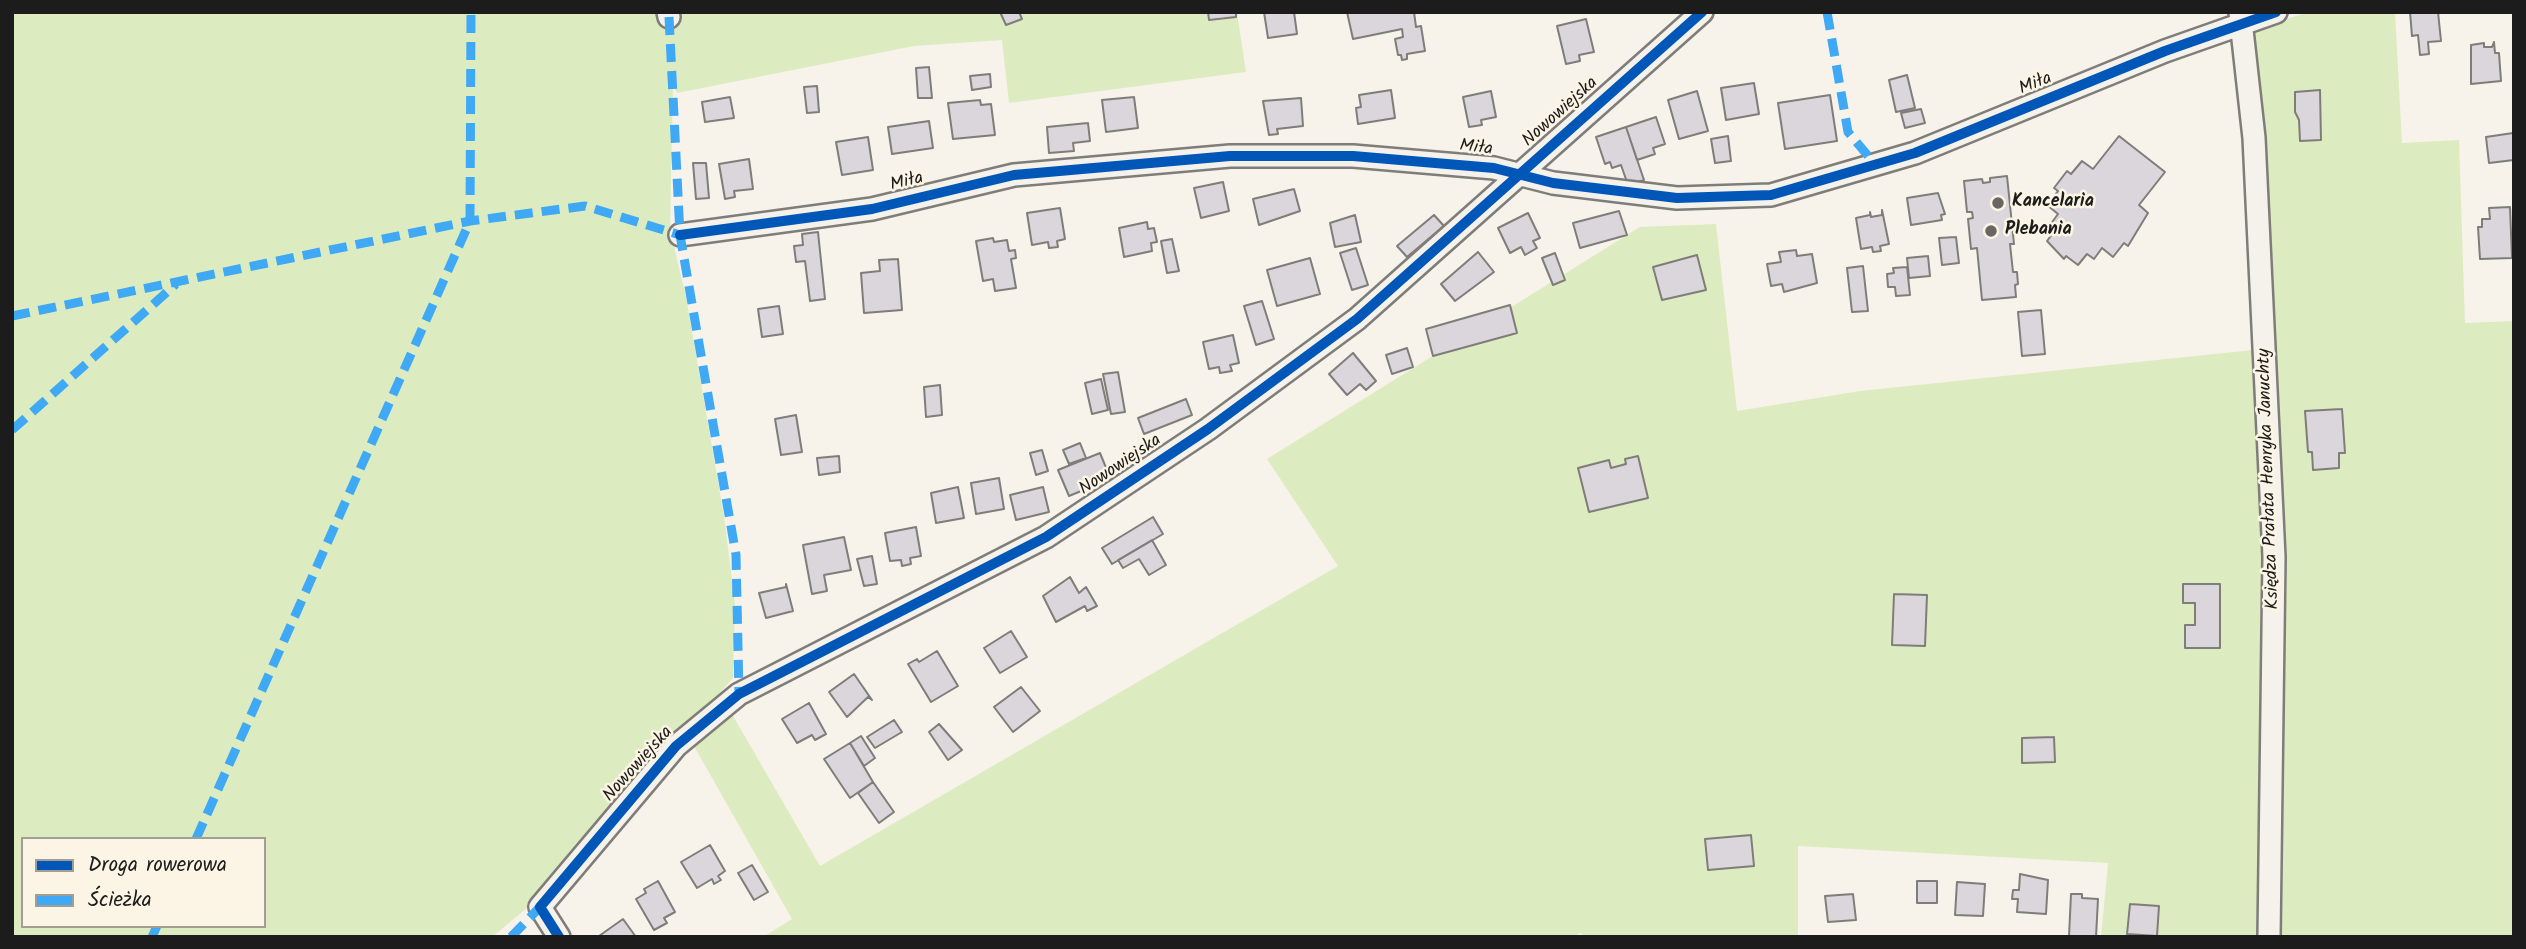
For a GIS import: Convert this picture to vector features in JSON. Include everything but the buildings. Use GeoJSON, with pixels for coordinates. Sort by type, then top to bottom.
{"type":"FeatureCollection","features":[{"type":"Feature","properties":{"kind":"street","name":"Nowowiejska"},"geometry":{"type":"LineString","coordinates":[[559,937],[540,907],[676,746],[739,694],[1046,537],[1173,453],[1357,319],[1702,12]]}},
{"type":"Feature","properties":{"kind":"street","name":"Miła"},"geometry":{"type":"LineString","coordinates":[[680,235],[872,209],[1014,175],[1230,156],[1353,156],[1494,168],[1518,175],[1640,195],[1677,198],[1771,195],[1915,153],[2241,18],[2276,12]]}},
{"type":"Feature","properties":{"kind":"street","name":"Księdza Prałata Henryka Januchty"},"geometry":{"type":"LineString","coordinates":[[2241,18],[2254,138],[2274,557],[2269,937]]}},
{"type":"Feature","properties":{"kind":"green space"},"geometry":{"type":"Polygon","coordinates":[[[12,12],[1237,12],[1246,72],[1009,103],[1002,40],[914,46],[677,93],[673,86],[670,230],[686,297],[724,516],[735,603],[733,678],[533,903],[492,937],[12,937],[12,12]]]}},
{"type":"Feature","properties":{"kind":"green space"},"geometry":{"type":"Polygon","coordinates":[[[2309,12],[2395,12],[2402,143],[2459,140],[2465,323],[2514,321],[2514,937],[2101,937],[2108,863],[1798,846],[1798,937],[1584,937],[1581,933],[1572,937],[763,937],[792,919],[690,739],[729,709],[820,866],[1338,566],[1267,459],[1640,227],[1716,224],[1737,411],[1860,391],[2262,349],[2238,34],[2309,12]]]}},
{"type":"Feature","properties":{"kind":"marked path"},"geometry":{"type":"LineString","coordinates":[[197,837],[470,221],[471,12]]}},
{"type":"Feature","properties":{"kind":"marked path"},"geometry":{"type":"LineString","coordinates":[[1827,12],[1848,132],[1875,164]]}},
{"type":"Feature","properties":{"kind":"marked path"},"geometry":{"type":"LineString","coordinates":[[669,17],[680,235],[736,555],[739,694]]}},
{"type":"Feature","properties":{"kind":"marked path"},"geometry":{"type":"LineString","coordinates":[[12,316],[470,221],[585,206],[680,235]]}},
{"type":"Feature","properties":{"kind":"marked path"},"geometry":{"type":"LineString","coordinates":[[12,430],[176,284]]}},
{"type":"Feature","properties":{"kind":"marked path"},"geometry":{"type":"LineString","coordinates":[[511,937],[540,907]]}},
{"type":"Feature","properties":{"kind":"marked path"},"geometry":{"type":"LineString","coordinates":[[152,937],[156,928]]}},
{"type":"Feature","properties":{"kind":"cycle path"},"geometry":{"type":"LineString","coordinates":[[559,937],[540,907],[676,746],[739,694],[1046,537],[1208,429],[1357,319],[1702,12]]}},
{"type":"Feature","properties":{"kind":"cycle path"},"geometry":{"type":"LineString","coordinates":[[680,235],[872,209],[1014,175],[1230,156],[1353,156],[1494,168],[1553,183],[1677,198],[1771,195],[1915,153],[2165,51],[2276,12]]}},
{"type":"Feature","properties":{"kind":"place","name":"Kancelaria"},"geometry":{"type":"Point","coordinates":[1998,203]}},
{"type":"Feature","properties":{"kind":"place","name":"Plebania"},"geometry":{"type":"Point","coordinates":[1991,231]}}]}
